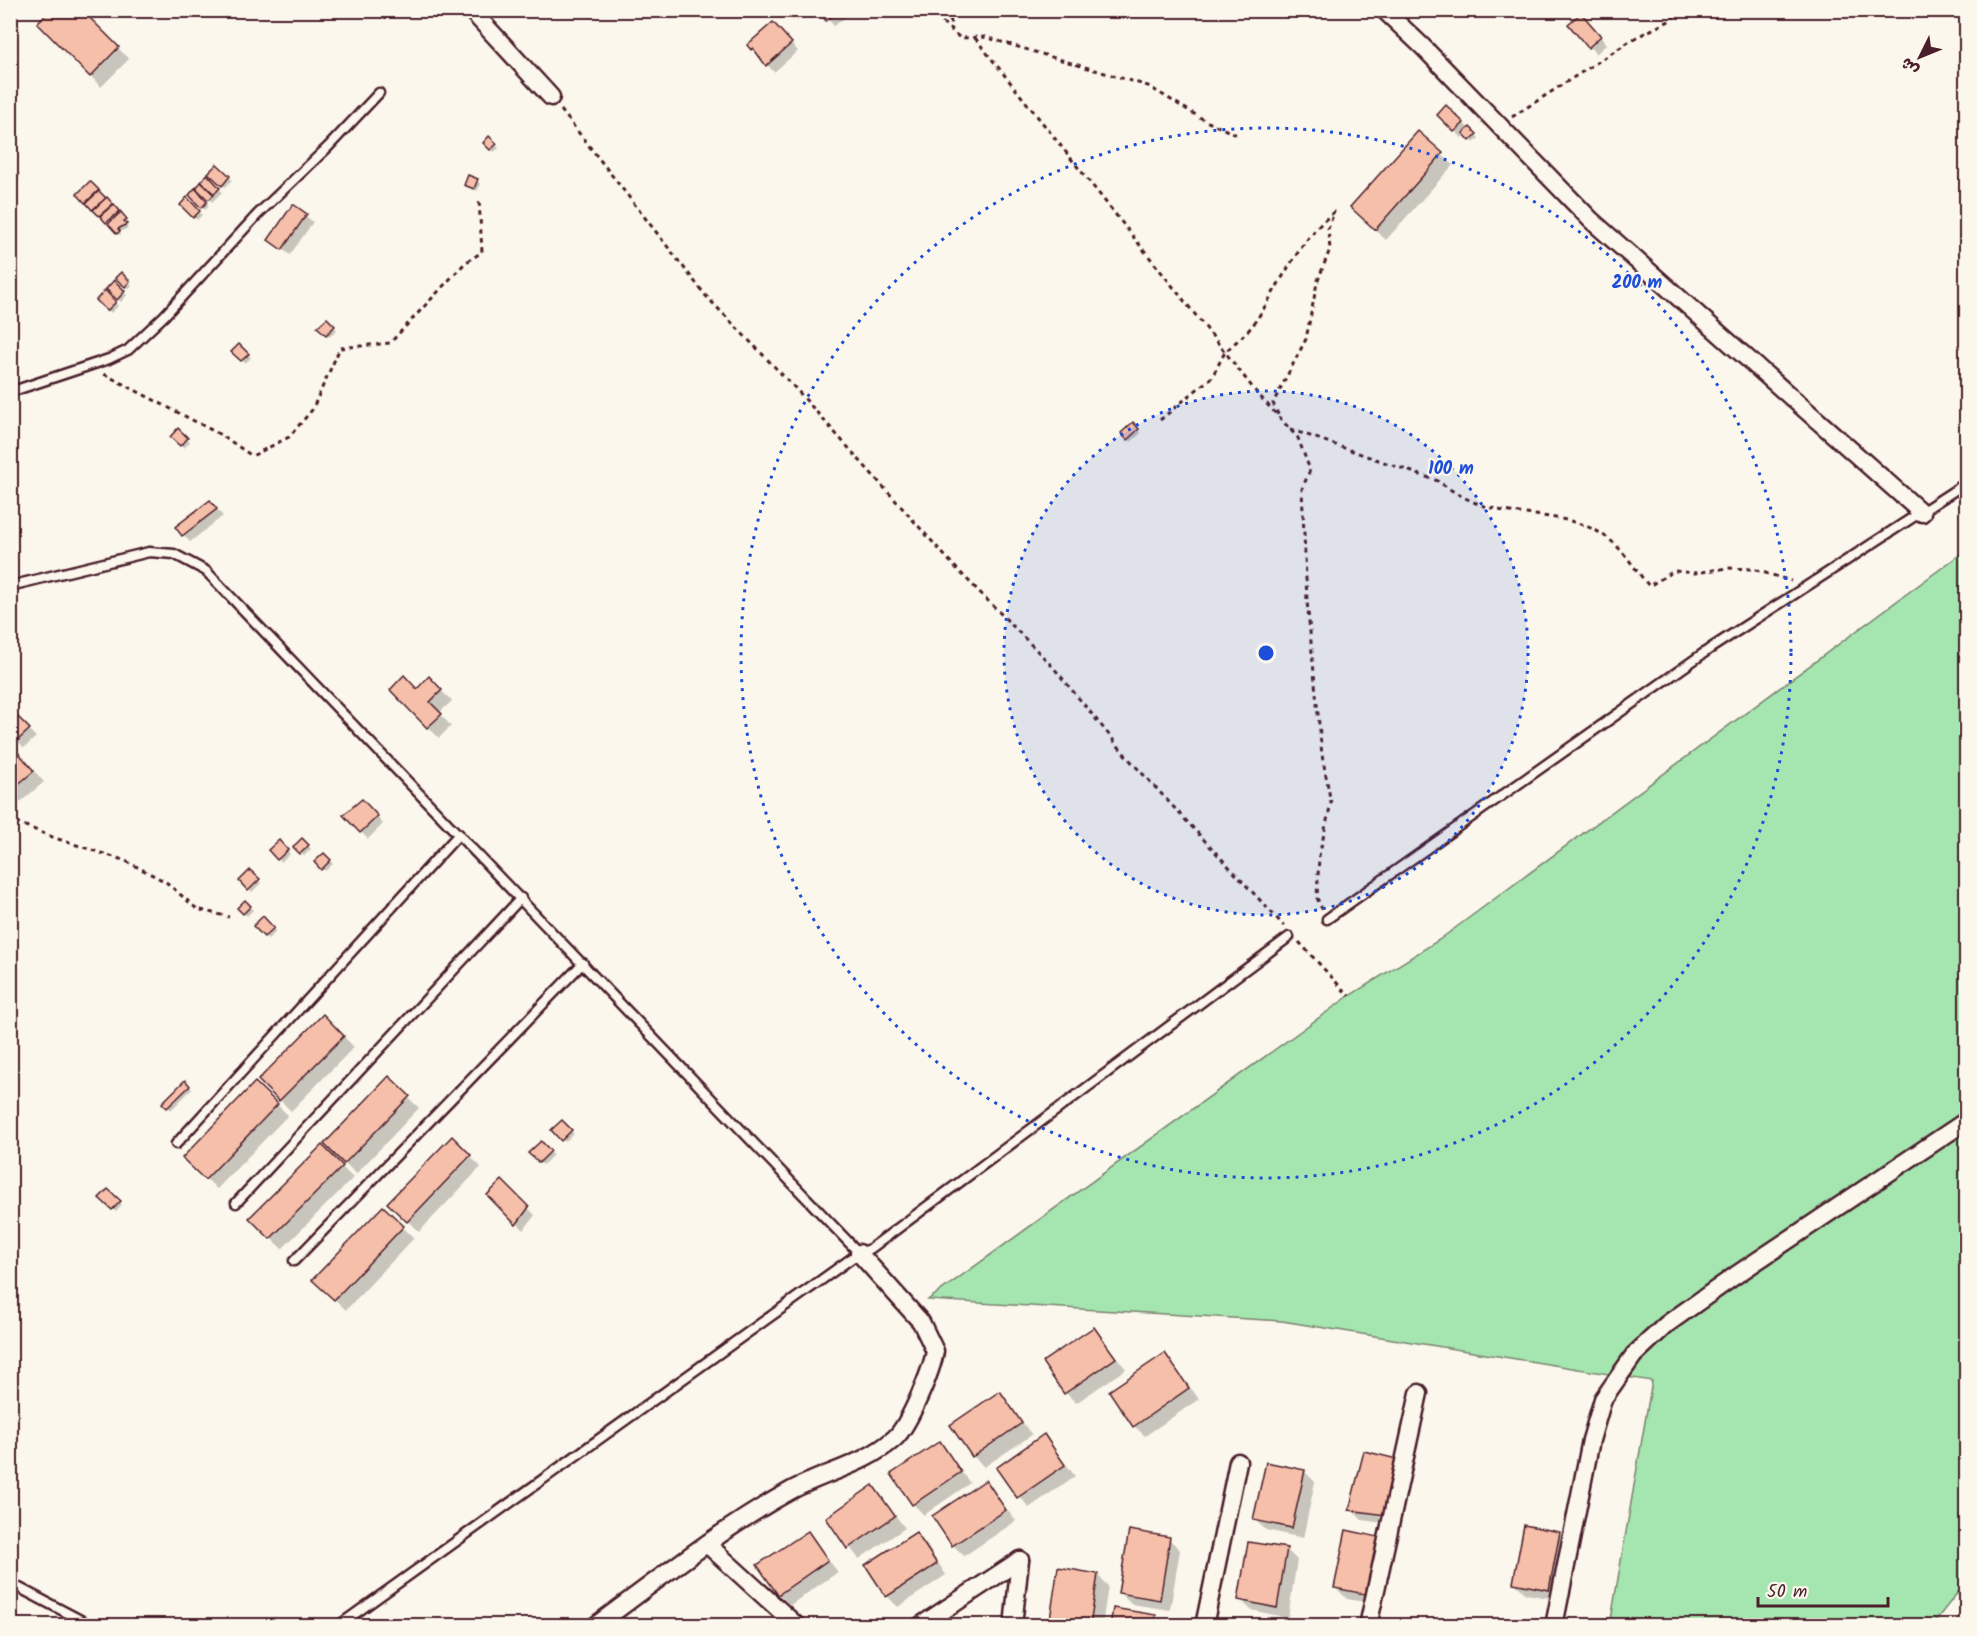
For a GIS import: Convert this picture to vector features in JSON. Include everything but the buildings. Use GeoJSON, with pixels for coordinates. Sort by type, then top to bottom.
{"type":"FeatureCollection","features":[{"type":"Feature","properties":{"kind":"street"},"geometry":{"type":"LineString","coordinates":[[471,10],[551,97]]}},
{"type":"Feature","properties":{"kind":"street"},"geometry":{"type":"LineString","coordinates":[[1384,10],[1500,125],[1591,220],[1922,513]]}},
{"type":"Feature","properties":{"kind":"street"},"geometry":{"type":"LineString","coordinates":[[1554,1626],[1590,1440],[1603,1399],[1634,1355],[1667,1324],[1736,1275],[1966,1121]]}},
{"type":"Feature","properties":{"kind":"street"},"geometry":{"type":"LineString","coordinates":[[595,1626],[708,1545],[791,1490],[852,1466],[897,1437],[918,1398],[933,1364],[935,1351],[929,1334],[859,1253]]}},
{"type":"Feature","properties":{"kind":"street"},"geometry":{"type":"LineString","coordinates":[[1368,1626],[1419,1393]]}},
{"type":"Feature","properties":{"kind":"street"},"geometry":{"type":"LineString","coordinates":[[1204,1626],[1238,1462]]}},
{"type":"Feature","properties":{"kind":"street"},"geometry":{"type":"LineString","coordinates":[[708,1545],[796,1626]]}},
{"type":"Feature","properties":{"kind":"street"},"geometry":{"type":"LineString","coordinates":[[920,1626],[1020,1560],[1013,1626]]}},
{"type":"Feature","properties":{"kind":"lane"},"geometry":{"type":"LineString","coordinates":[[10,392],[89,366],[128,350],[164,316],[258,214],[328,147],[379,93]]}},
{"type":"Feature","properties":{"kind":"lane"},"geometry":{"type":"LineString","coordinates":[[1327,919],[1711,648],[1966,483]]}},
{"type":"Feature","properties":{"kind":"lane"},"geometry":{"type":"LineString","coordinates":[[10,585],[149,552],[174,554],[206,571],[859,1253]]}},
{"type":"Feature","properties":{"kind":"lane"},"geometry":{"type":"LineString","coordinates":[[176,1144],[459,834]]}},
{"type":"Feature","properties":{"kind":"lane"},"geometry":{"type":"LineString","coordinates":[[236,1203],[520,898]]}},
{"type":"Feature","properties":{"kind":"lane"},"geometry":{"type":"LineString","coordinates":[[338,1626],[859,1253],[870,1249],[1290,934]]}},
{"type":"Feature","properties":{"kind":"lane"},"geometry":{"type":"LineString","coordinates":[[294,1261],[583,963]]}},
{"type":"Feature","properties":{"kind":"lane"},"geometry":{"type":"LineString","coordinates":[[10,1583],[92,1626]]}},
{"type":"Feature","properties":{"kind":"path"},"geometry":{"type":"LineString","coordinates":[[929,10],[960,38],[985,37],[1148,86],[1206,121],[1237,135]]}},
{"type":"Feature","properties":{"kind":"path"},"geometry":{"type":"LineString","coordinates":[[950,10],[953,32]]}},
{"type":"Feature","properties":{"kind":"path"},"geometry":{"type":"LineString","coordinates":[[1500,125],[1536,99],[1635,38],[1671,20],[1679,10]]}},
{"type":"Feature","properties":{"kind":"path"},"geometry":{"type":"LineString","coordinates":[[975,38],[1225,352],[1298,438],[1310,470],[1302,489],[1307,601],[1322,755],[1331,802],[1319,856],[1317,898],[1327,919]]}},
{"type":"Feature","properties":{"kind":"path"},"geometry":{"type":"LineString","coordinates":[[551,97],[706,296],[796,389],[954,566],[1053,667],[1128,758],[1349,996]]}},
{"type":"Feature","properties":{"kind":"path"},"geometry":{"type":"LineString","coordinates":[[89,366],[223,436],[252,456],[289,437],[312,410],[340,348],[390,343],[465,263],[482,252],[479,199]]}},
{"type":"Feature","properties":{"kind":"path"},"geometry":{"type":"LineString","coordinates":[[1160,420],[1212,377],[1225,352],[1254,324],[1304,244],[1334,212],[1328,230],[1330,249],[1317,283],[1306,339],[1273,403],[1280,419]]}},
{"type":"Feature","properties":{"kind":"path"},"geometry":{"type":"LineString","coordinates":[[1288,428],[1438,481],[1455,493],[1481,505],[1575,522],[1610,540],[1649,586],[1674,571],[1695,573],[1727,568],[1753,569],[1770,576],[1786,577],[1801,589]]}},
{"type":"Feature","properties":{"kind":"path"},"geometry":{"type":"LineString","coordinates":[[10,814],[18,823],[55,838],[126,861],[166,882],[196,909],[229,917]]}},
{"type":"Feature","properties":{"kind":"green space"},"geometry":{"type":"Polygon","coordinates":[[[1966,550],[1966,1582],[1932,1625],[1610,1625],[1652,1381],[1282,1321],[928,1300],[1349,996],[1439,940],[1966,550]]]}}]}
